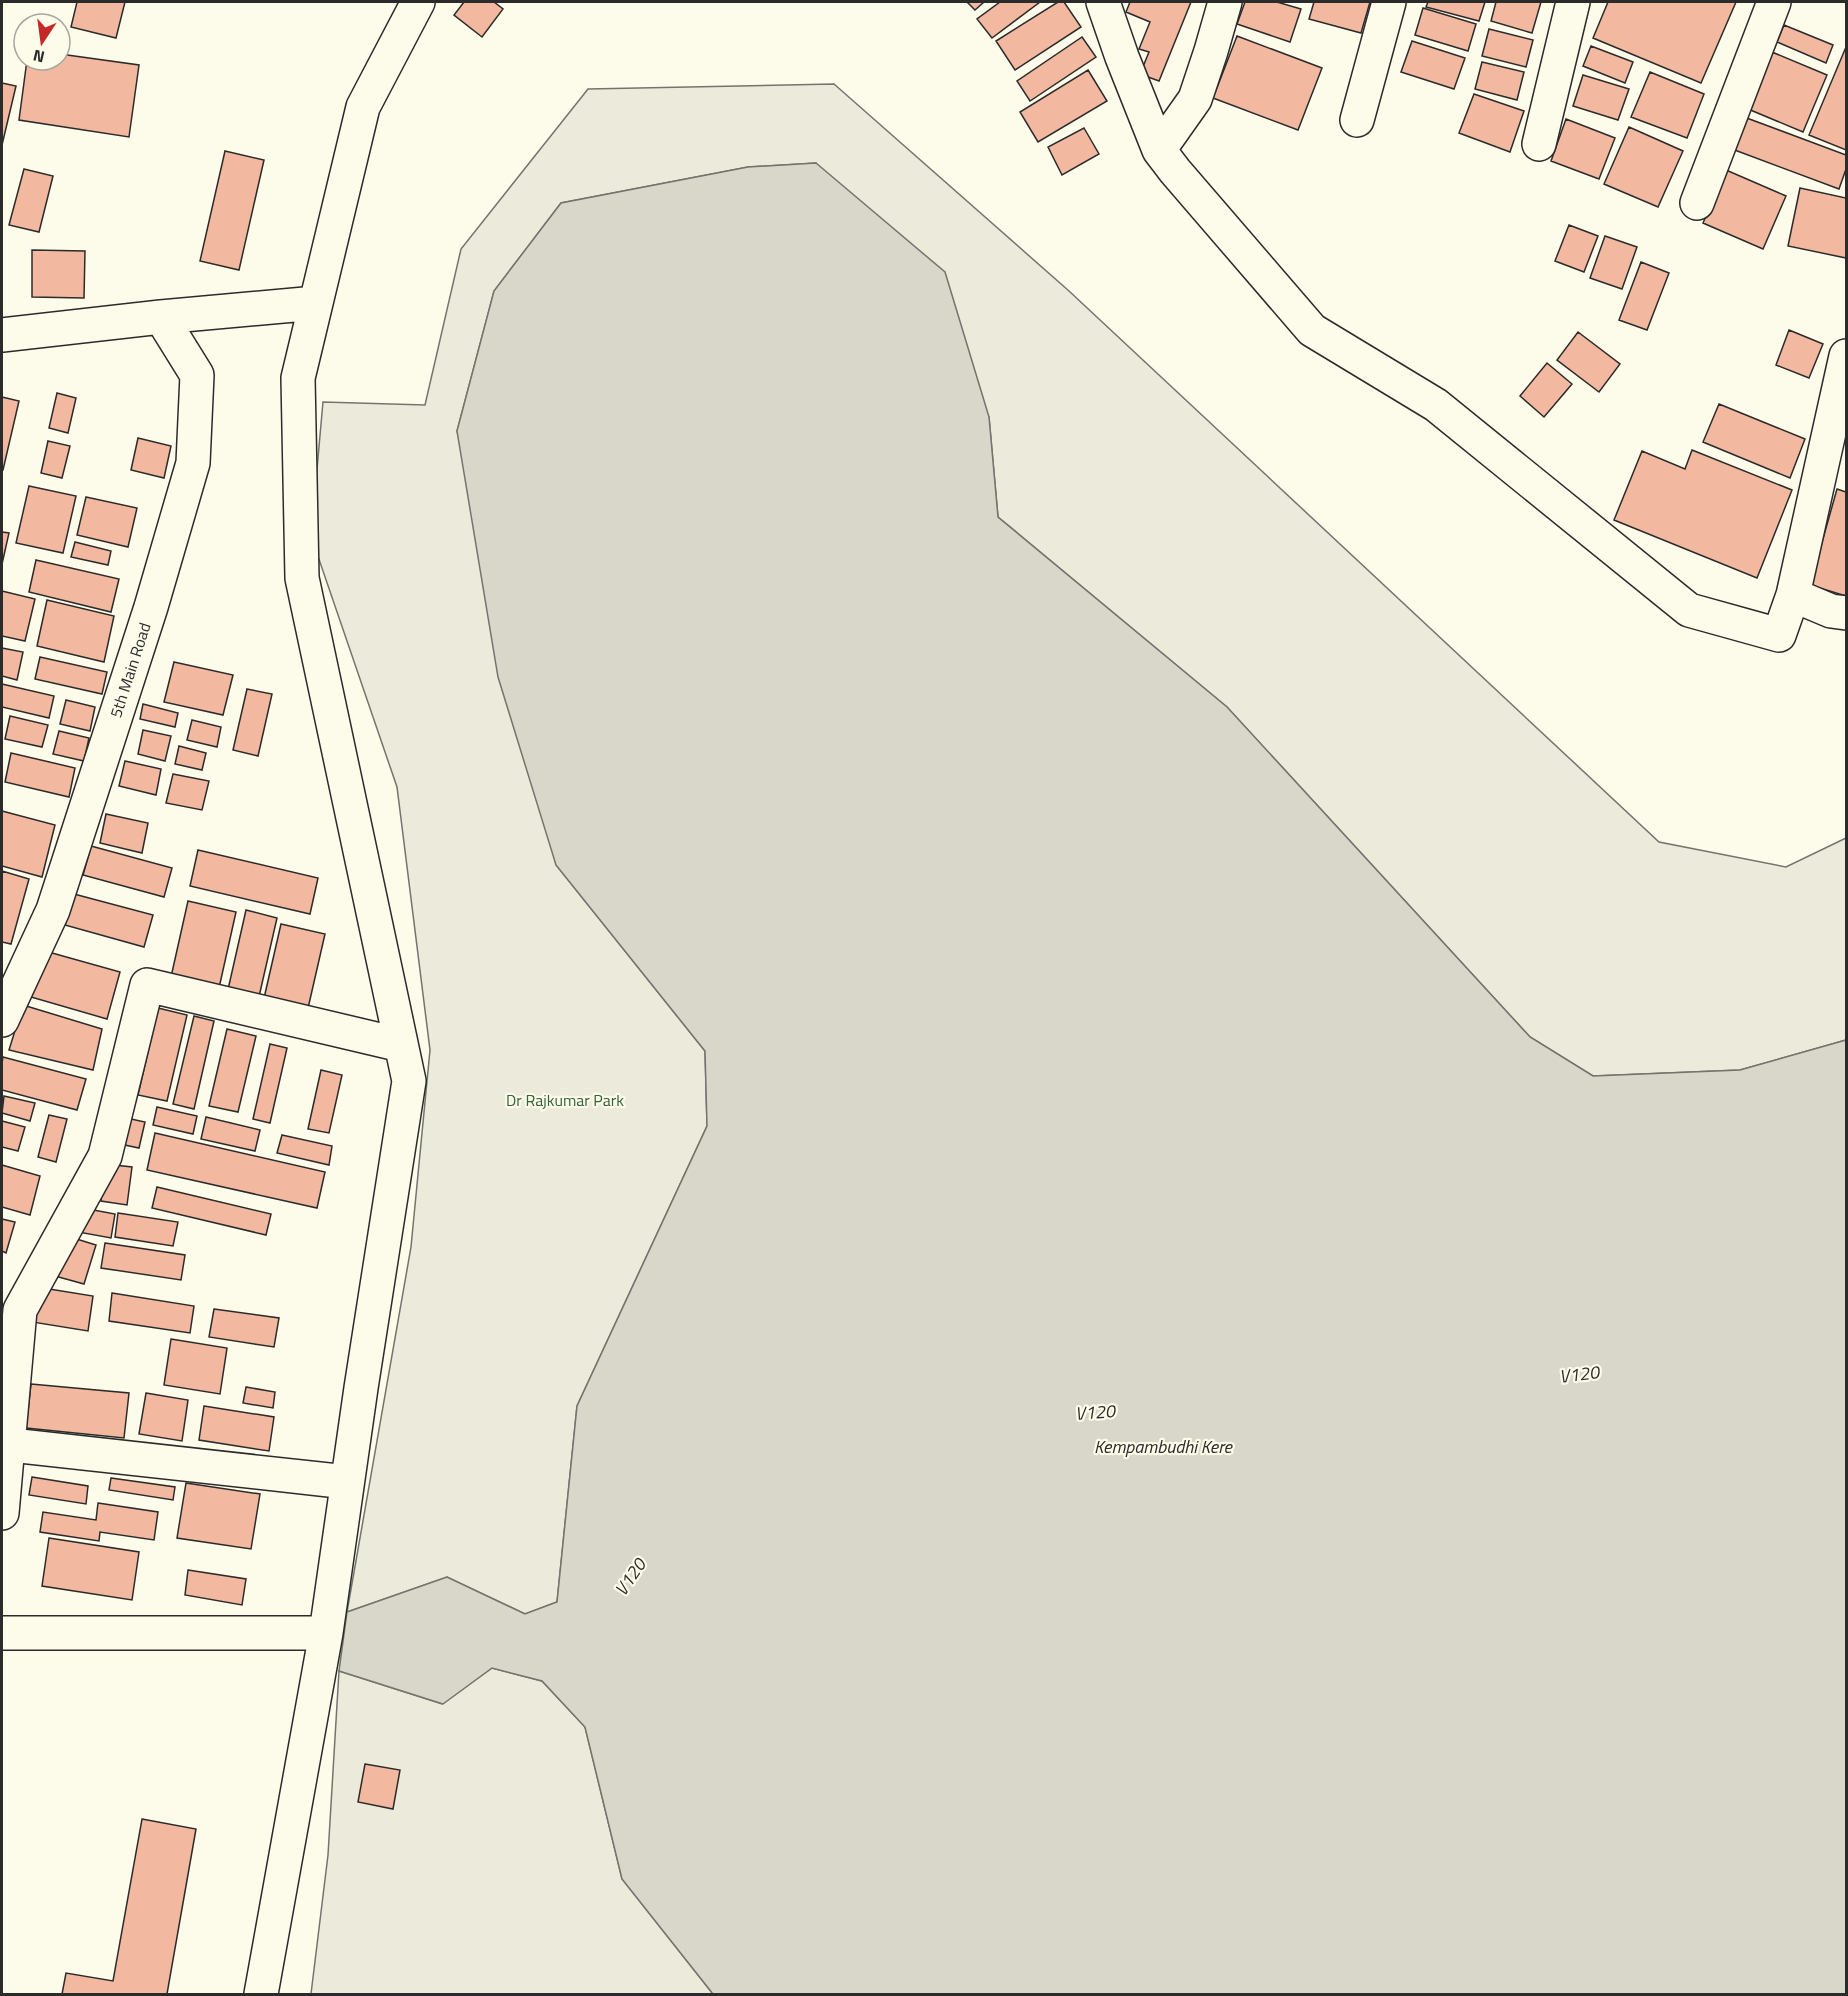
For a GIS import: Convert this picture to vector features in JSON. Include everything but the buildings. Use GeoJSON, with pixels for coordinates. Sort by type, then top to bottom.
{"type":"FeatureCollection","features":[{"type":"Feature","properties":{"kind":"street"},"geometry":{"type":"LineString","coordinates":[[261,1995],[326,1633],[409,1081],[302,578],[298,378],[363,107],[418,2]]}},
{"type":"Feature","properties":{"kind":"street"},"geometry":{"type":"LineString","coordinates":[[1103,2],[1159,150],[1312,330],[1436,405],[1689,610],[1779,635],[1793,596],[1846,356]]}},
{"type":"Feature","properties":{"kind":"street"},"geometry":{"type":"LineString","coordinates":[[1159,150],[1195,99],[1225,2]]}},
{"type":"Feature","properties":{"kind":"street"},"geometry":{"type":"LineString","coordinates":[[1358,120],[1389,2]]}},
{"type":"Feature","properties":{"kind":"street"},"geometry":{"type":"LineString","coordinates":[[1539,144],[1574,2]]}},
{"type":"Feature","properties":{"kind":"street"},"geometry":{"type":"LineString","coordinates":[[1697,202],[1774,2]]}},
{"type":"Feature","properties":{"kind":"street"},"geometry":{"type":"LineString","coordinates":[[2,335],[316,303]]}},
{"type":"Feature","properties":{"kind":"street","name":"5th Main Road"},"geometry":{"type":"LineString","coordinates":[[2,1020],[14,962],[53,910],[151,606],[193,463],[197,375],[161,317]]}},
{"type":"Feature","properties":{"kind":"street"},"geometry":{"type":"LineString","coordinates":[[1793,596],[1831,611],[1846,613]]}},
{"type":"Feature","properties":{"kind":"street"},"geometry":{"type":"LineString","coordinates":[[2,1513],[4,1443],[20,1310],[105,1156],[147,985],[401,1045]]}},
{"type":"Feature","properties":{"kind":"street"},"geometry":{"type":"LineString","coordinates":[[4,1443],[347,1482]]}},
{"type":"Feature","properties":{"kind":"street"},"geometry":{"type":"LineString","coordinates":[[2,1633],[326,1633]]}},
{"type":"Feature","properties":{"kind":"green space","name":"Dr Rajkumar Park"},"geometry":{"type":"Polygon","coordinates":[[[834,84],[1069,291],[1659,842],[1786,867],[1846,838],[1846,1040],[1740,1070],[1593,1076],[1530,1037],[1227,707],[998,517],[989,417],[816,163],[748,167],[561,203],[494,291],[457,431],[556,865],[705,1051],[707,1126],[577,1406],[557,1602],[525,1614],[447,1577],[347,1612],[411,1247],[430,1050],[397,787],[311,536],[323,402],[425,405],[461,249],[588,89],[834,84]]]}},
{"type":"Feature","properties":{"kind":"green space"},"geometry":{"type":"Polygon","coordinates":[[[492,1668],[542,1681],[585,1727],[622,1879],[713,1994],[311,1994],[328,1855],[339,1671],[442,1704],[492,1668]]]}},
{"type":"Feature","properties":{"kind":"water","name":"Kempambudhi Kere"},"geometry":{"type":"Polygon","coordinates":[[[816,163],[945,272],[989,417],[998,517],[1227,707],[1530,1037],[1593,1076],[1740,1070],[1846,1040],[1846,1994],[713,1994],[622,1879],[585,1727],[542,1681],[492,1668],[443,1704],[339,1671],[347,1612],[447,1577],[525,1614],[557,1602],[577,1406],[707,1126],[705,1051],[556,865],[498,677],[457,431],[494,291],[561,203],[748,167],[816,163]]]}},
{"type":"Feature","properties":{"kind":"water label","name":"V120"},"geometry":{"type":"Point","coordinates":[1579,1374]}},
{"type":"Feature","properties":{"kind":"water label","name":"V120"},"geometry":{"type":"Point","coordinates":[1095,1412]}},
{"type":"Feature","properties":{"kind":"water label","name":"V120"},"geometry":{"type":"Point","coordinates":[630,1577]}}]}
